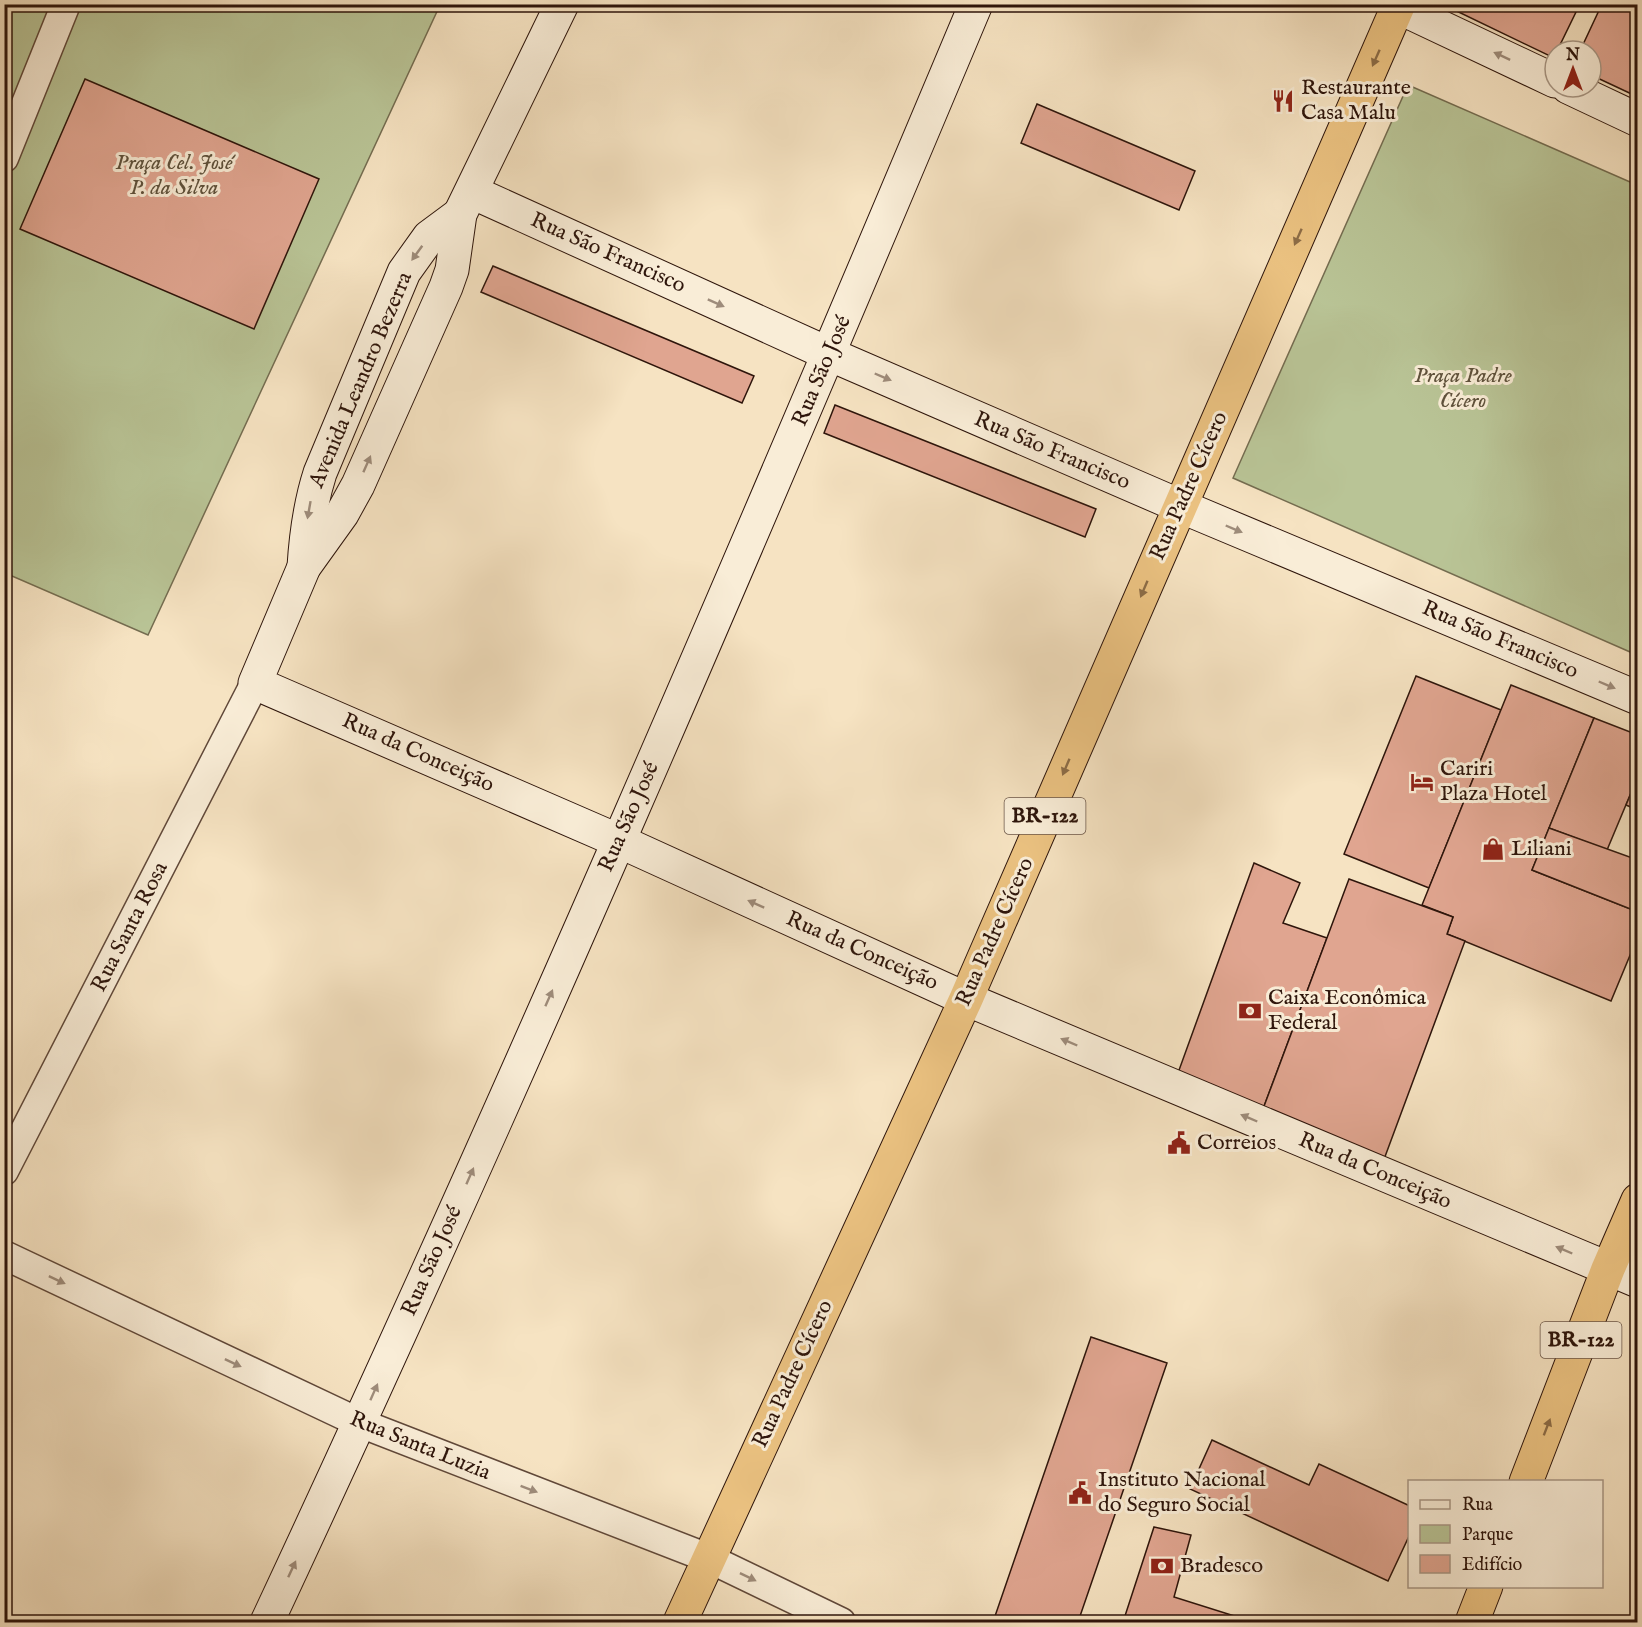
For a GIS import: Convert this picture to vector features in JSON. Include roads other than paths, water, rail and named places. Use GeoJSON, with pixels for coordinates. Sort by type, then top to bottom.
{"type":"FeatureCollection","features":[{"type":"Feature","properties":{"kind":"highway","name":"Rua Padre Cícero"},"geometry":{"type":"LineString","coordinates":[[680,1623],[966,999],[1396,5]]}},
{"type":"Feature","properties":{"kind":"highway","name":"BR-122"},"geometry":{"type":"LineString","coordinates":[[1527,1480],[1623,1275],[1638,1200]]}},
{"type":"Feature","properties":{"kind":"highway"},"geometry":{"type":"LineString","coordinates":[[1472,1623],[1486,1588]]}},
{"type":"Feature","properties":{"kind":"street"},"geometry":{"type":"LineString","coordinates":[[4,158],[66,4]]}},
{"type":"Feature","properties":{"kind":"street","name":"Avenida Leandro Bezerra"},"geometry":{"type":"LineString","coordinates":[[255,683],[304,567],[342,514],[358,485],[446,287],[452,270],[466,203],[561,4]]}},
{"type":"Feature","properties":{"kind":"street","name":"Rua São José"},"geometry":{"type":"LineString","coordinates":[[267,1623],[360,1424],[619,841],[829,354],[976,4]]}},
{"type":"Feature","properties":{"kind":"street"},"geometry":{"type":"LineString","coordinates":[[1396,5],[1543,75]]}},
{"type":"Feature","properties":{"kind":"street"},"geometry":{"type":"LineString","coordinates":[[1593,99],[1638,120]]}},
{"type":"Feature","properties":{"kind":"street","name":"Avenida Leandro Bezerra"},"geometry":{"type":"LineString","coordinates":[[304,567],[306,526],[311,500],[320,473],[404,272],[429,237],[466,203]]}},
{"type":"Feature","properties":{"kind":"street","name":"Rua São Francisco"},"geometry":{"type":"LineString","coordinates":[[466,203],[829,354],[1180,506],[1638,698]]}},
{"type":"Feature","properties":{"kind":"street","name":"Rua da Conceição"},"geometry":{"type":"LineString","coordinates":[[255,683],[619,841],[966,999],[1623,1275]]}},
{"type":"Feature","properties":{"kind":"street","name":"Rua Santa Rosa"},"geometry":{"type":"LineString","coordinates":[[4,1171],[255,683]]}},
{"type":"Feature","properties":{"kind":"street","name":"Rua Santa Luzia"},"geometry":{"type":"LineString","coordinates":[[4,1255],[360,1424],[708,1558],[841,1623]]}},
{"type":"Feature","properties":{"kind":"place","name":"Restaurante Casa Malu"},"geometry":{"type":"Point","coordinates":[1283,101]}},
{"type":"Feature","properties":{"kind":"place","name":"Cariri Plaza Hotel"},"geometry":{"type":"Point","coordinates":[1422,782]}},
{"type":"Feature","properties":{"kind":"place","name":"Liliani"},"geometry":{"type":"Point","coordinates":[1493,849]}},
{"type":"Feature","properties":{"kind":"place","name":"Caixa Econômica Federal"},"geometry":{"type":"Point","coordinates":[1250,1011]}},
{"type":"Feature","properties":{"kind":"place","name":"Correios"},"geometry":{"type":"Point","coordinates":[1179,1143]}},
{"type":"Feature","properties":{"kind":"place","name":"Instituto Nacional do Seguro Social"},"geometry":{"type":"Point","coordinates":[1080,1493]}},
{"type":"Feature","properties":{"kind":"place","name":"Bradesco"},"geometry":{"type":"Point","coordinates":[1162,1566]}},
{"type":"Feature","properties":{"kind":"park label","name":"Praça Cel. José P. da Silva"},"geometry":{"type":"Point","coordinates":[174,176]}},
{"type":"Feature","properties":{"kind":"park label","name":"Praça Padre Cícero"},"geometry":{"type":"Point","coordinates":[1463,388]}}]}
